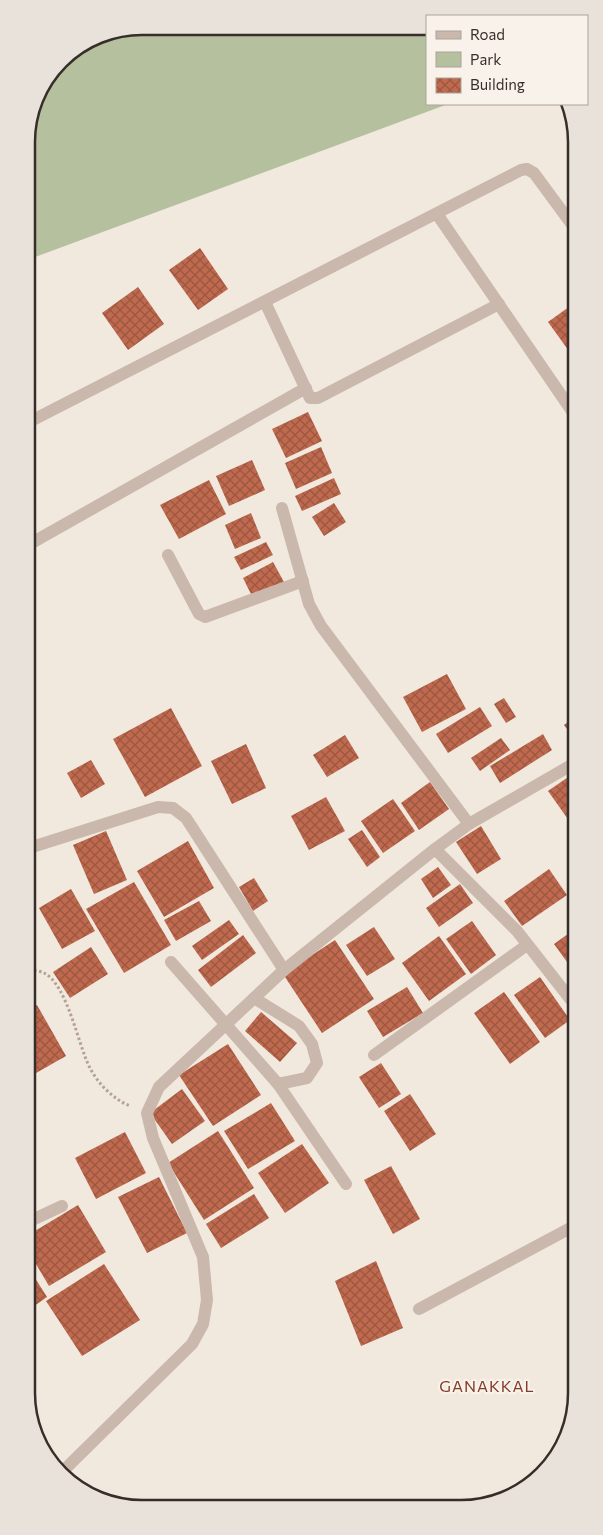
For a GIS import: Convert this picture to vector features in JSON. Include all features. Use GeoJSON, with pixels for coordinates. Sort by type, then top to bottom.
{"type":"FeatureCollection","features":[{"type":"Feature","properties":{"kind":"street"},"geometry":{"type":"LineString","coordinates":[[35,419],[518,171],[527,169],[534,173],[568,219]]}},
{"type":"Feature","properties":{"kind":"street"},"geometry":{"type":"LineString","coordinates":[[437,214],[568,405]]}},
{"type":"Feature","properties":{"kind":"street"},"geometry":{"type":"LineString","coordinates":[[265,302],[310,398],[318,398],[499,304]]}},
{"type":"Feature","properties":{"kind":"street"},"geometry":{"type":"LineString","coordinates":[[35,540],[306,388]]}},
{"type":"Feature","properties":{"kind":"street"},"geometry":{"type":"LineString","coordinates":[[282,508],[309,604],[321,626],[469,824]]}},
{"type":"Feature","properties":{"kind":"street"},"geometry":{"type":"LineString","coordinates":[[168,555],[199,614],[205,617],[218,614],[303,582]]}},
{"type":"Feature","properties":{"kind":"street"},"geometry":{"type":"LineString","coordinates":[[66,1468],[192,1344],[203,1324],[207,1300],[203,1257],[153,1138],[147,1113],[159,1088],[284,970],[435,849],[469,824],[568,766]]}},
{"type":"Feature","properties":{"kind":"street"},"geometry":{"type":"LineString","coordinates":[[35,846],[158,807],[173,808],[186,818],[284,970]]}},
{"type":"Feature","properties":{"kind":"street"},"geometry":{"type":"LineString","coordinates":[[435,849],[517,931],[568,996]]}},
{"type":"Feature","properties":{"kind":"street"},"geometry":{"type":"LineString","coordinates":[[374,1054],[527,944]]}},
{"type":"Feature","properties":{"kind":"street"},"geometry":{"type":"LineString","coordinates":[[171,962],[278,1084],[346,1184]]}},
{"type":"Feature","properties":{"kind":"street"},"geometry":{"type":"LineString","coordinates":[[254,998],[299,1026],[312,1044],[317,1063],[307,1078],[278,1084]]}},
{"type":"Feature","properties":{"kind":"street"},"geometry":{"type":"LineString","coordinates":[[35,1219],[62,1206]]}},
{"type":"Feature","properties":{"kind":"street"},"geometry":{"type":"LineString","coordinates":[[419,1309],[568,1229]]}},
{"type":"Feature","properties":{"kind":"path"},"geometry":{"type":"LineString","coordinates":[[35,971],[44,973],[53,981],[68,1006],[89,1067],[97,1080],[110,1094],[127,1105],[147,1113]]}},
{"type":"Feature","properties":{"kind":"green space"},"geometry":{"type":"Polygon","coordinates":[[[142,35],[426,35],[426,105],[445,105],[35,257],[35,135],[43,101],[49,88],[71,61],[88,49],[101,43],[128,36],[142,35]]]}},
{"type":"Feature","properties":{"kind":"building"},"geometry":{"type":"Polygon","coordinates":[[[200,248],[228,289],[198,310],[169,270],[200,248]]]}},
{"type":"Feature","properties":{"kind":"building"},"geometry":{"type":"Polygon","coordinates":[[[138,287],[164,324],[128,350],[102,313],[138,287]]]}},
{"type":"Feature","properties":{"kind":"building"},"geometry":{"type":"Polygon","coordinates":[[[568,308],[568,350],[548,322],[568,308]]]}},
{"type":"Feature","properties":{"kind":"building"},"geometry":{"type":"Polygon","coordinates":[[[308,412],[322,441],[286,458],[272,429],[308,412]]]}},
{"type":"Feature","properties":{"kind":"building"},"geometry":{"type":"Polygon","coordinates":[[[321,447],[332,473],[296,489],[285,463],[321,447]]]}},
{"type":"Feature","properties":{"kind":"building"},"geometry":{"type":"Polygon","coordinates":[[[252,460],[265,490],[229,506],[216,476],[252,460]]]}},
{"type":"Feature","properties":{"kind":"building"},"geometry":{"type":"Polygon","coordinates":[[[334,478],[341,494],[302,511],[295,496],[334,478]]]}},
{"type":"Feature","properties":{"kind":"building"},"geometry":{"type":"Polygon","coordinates":[[[209,480],[226,514],[179,539],[160,505],[209,480]]]}},
{"type":"Feature","properties":{"kind":"building"},"geometry":{"type":"Polygon","coordinates":[[[334,503],[346,522],[324,536],[312,517],[334,503]]]}},
{"type":"Feature","properties":{"kind":"building"},"geometry":{"type":"Polygon","coordinates":[[[251,513],[261,538],[235,549],[225,525],[251,513]]]}},
{"type":"Feature","properties":{"kind":"building"},"geometry":{"type":"Polygon","coordinates":[[[266,542],[273,555],[241,570],[234,557],[266,542]]]}},
{"type":"Feature","properties":{"kind":"building"},"geometry":{"type":"Polygon","coordinates":[[[273,562],[284,582],[252,596],[243,578],[273,562]]]}},
{"type":"Feature","properties":{"kind":"building"},"geometry":{"type":"Polygon","coordinates":[[[447,674],[466,709],[422,732],[403,697],[447,674]]]}},
{"type":"Feature","properties":{"kind":"building"},"geometry":{"type":"Polygon","coordinates":[[[504,698],[516,717],[506,723],[494,704],[504,698]]]}},
{"type":"Feature","properties":{"kind":"building"},"geometry":{"type":"Polygon","coordinates":[[[480,707],[492,726],[448,753],[436,734],[480,707]]]}},
{"type":"Feature","properties":{"kind":"building"},"geometry":{"type":"Polygon","coordinates":[[[171,708],[202,766],[145,797],[113,739],[171,708]]]}},
{"type":"Feature","properties":{"kind":"building"},"geometry":{"type":"Polygon","coordinates":[[[568,722],[568,730],[564,725],[568,722]]]}},
{"type":"Feature","properties":{"kind":"building"},"geometry":{"type":"Polygon","coordinates":[[[543,734],[552,750],[500,783],[490,766],[543,734]]]}},
{"type":"Feature","properties":{"kind":"building"},"geometry":{"type":"Polygon","coordinates":[[[345,735],[359,758],[327,777],[313,755],[345,735]]]}},
{"type":"Feature","properties":{"kind":"building"},"geometry":{"type":"Polygon","coordinates":[[[501,738],[510,750],[480,771],[471,758],[501,738]]]}},
{"type":"Feature","properties":{"kind":"building"},"geometry":{"type":"Polygon","coordinates":[[[246,744],[266,788],[232,804],[211,761],[246,744]]]}},
{"type":"Feature","properties":{"kind":"building"},"geometry":{"type":"Polygon","coordinates":[[[91,760],[105,784],[81,798],[67,773],[91,760]]]}},
{"type":"Feature","properties":{"kind":"building"},"geometry":{"type":"Polygon","coordinates":[[[568,777],[568,819],[548,791],[568,777]]]}},
{"type":"Feature","properties":{"kind":"building"},"geometry":{"type":"Polygon","coordinates":[[[430,782],[449,809],[419,830],[401,803],[430,782]]]}},
{"type":"Feature","properties":{"kind":"building"},"geometry":{"type":"Polygon","coordinates":[[[326,797],[345,831],[309,850],[291,816],[326,797]]]}},
{"type":"Feature","properties":{"kind":"building"},"geometry":{"type":"Polygon","coordinates":[[[393,799],[415,831],[383,853],[361,821],[393,799]]]}},
{"type":"Feature","properties":{"kind":"building"},"geometry":{"type":"Polygon","coordinates":[[[481,826],[501,859],[477,874],[456,842],[481,826]]]}},
{"type":"Feature","properties":{"kind":"building"},"geometry":{"type":"Polygon","coordinates":[[[362,830],[380,857],[367,867],[348,839],[362,830]]]}},
{"type":"Feature","properties":{"kind":"building"},"geometry":{"type":"Polygon","coordinates":[[[106,831],[127,880],[94,894],[73,845],[106,831]]]}},
{"type":"Feature","properties":{"kind":"building"},"geometry":{"type":"Polygon","coordinates":[[[188,841],[214,888],[164,917],[137,871],[188,841]]]}},
{"type":"Feature","properties":{"kind":"building"},"geometry":{"type":"Polygon","coordinates":[[[438,867],[451,885],[433,898],[421,879],[438,867]]]}},
{"type":"Feature","properties":{"kind":"building"},"geometry":{"type":"Polygon","coordinates":[[[549,869],[567,895],[522,926],[504,901],[549,869]]]}},
{"type":"Feature","properties":{"kind":"building"},"geometry":{"type":"Polygon","coordinates":[[[254,878],[268,901],[253,911],[239,887],[254,878]]]}},
{"type":"Feature","properties":{"kind":"building"},"geometry":{"type":"Polygon","coordinates":[[[134,882],[171,945],[124,973],[86,909],[134,882]]]}},
{"type":"Feature","properties":{"kind":"building"},"geometry":{"type":"Polygon","coordinates":[[[460,884],[473,903],[439,927],[426,908],[460,884]]]}},
{"type":"Feature","properties":{"kind":"building"},"geometry":{"type":"Polygon","coordinates":[[[71,889],[95,931],[62,949],[39,908],[71,889]]]}},
{"type":"Feature","properties":{"kind":"building"},"geometry":{"type":"Polygon","coordinates":[[[199,901],[211,921],[176,941],[164,920],[199,901]]]}},
{"type":"Feature","properties":{"kind":"building"},"geometry":{"type":"Polygon","coordinates":[[[229,920],[239,934],[202,960],[192,946],[229,920]]]}},
{"type":"Feature","properties":{"kind":"building"},"geometry":{"type":"Polygon","coordinates":[[[472,921],[496,955],[471,974],[446,939],[472,921]]]}},
{"type":"Feature","properties":{"kind":"building"},"geometry":{"type":"Polygon","coordinates":[[[374,927],[395,959],[367,976],[346,945],[374,927]]]}},
{"type":"Feature","properties":{"kind":"building"},"geometry":{"type":"Polygon","coordinates":[[[568,934],[568,963],[554,944],[568,934]]]}},
{"type":"Feature","properties":{"kind":"building"},"geometry":{"type":"Polygon","coordinates":[[[243,935],[256,953],[211,987],[198,970],[243,935]]]}},
{"type":"Feature","properties":{"kind":"building"},"geometry":{"type":"Polygon","coordinates":[[[439,936],[466,974],[429,1001],[402,963],[439,936]]]}},
{"type":"Feature","properties":{"kind":"building"},"geometry":{"type":"Polygon","coordinates":[[[335,940],[374,999],[322,1033],[283,974],[335,940]]]}},
{"type":"Feature","properties":{"kind":"building"},"geometry":{"type":"Polygon","coordinates":[[[91,947],[108,974],[70,998],[53,972],[91,947]]]}},
{"type":"Feature","properties":{"kind":"building"},"geometry":{"type":"Polygon","coordinates":[[[540,977],[568,1017],[568,1021],[545,1038],[514,995],[540,977]]]}},
{"type":"Feature","properties":{"kind":"building"},"geometry":{"type":"Polygon","coordinates":[[[407,987],[423,1013],[383,1037],[367,1011],[407,987]]]}},
{"type":"Feature","properties":{"kind":"building"},"geometry":{"type":"Polygon","coordinates":[[[504,992],[540,1042],[510,1064],[474,1013],[504,992]]]}},
{"type":"Feature","properties":{"kind":"building"},"geometry":{"type":"Polygon","coordinates":[[[37,1005],[66,1056],[35,1074],[35,1006],[37,1005]]]}},
{"type":"Feature","properties":{"kind":"building"},"geometry":{"type":"Polygon","coordinates":[[[261,1012],[297,1043],[280,1062],[245,1031],[261,1012]]]}},
{"type":"Feature","properties":{"kind":"building"},"geometry":{"type":"Polygon","coordinates":[[[228,1044],[261,1095],[213,1126],[179,1075],[228,1044]]]}},
{"type":"Feature","properties":{"kind":"building"},"geometry":{"type":"Polygon","coordinates":[[[381,1063],[401,1094],[379,1108],[359,1077],[381,1063]]]}},
{"type":"Feature","properties":{"kind":"building"},"geometry":{"type":"Polygon","coordinates":[[[182,1089],[205,1121],[172,1144],[150,1113],[182,1089]]]}},
{"type":"Feature","properties":{"kind":"building"},"geometry":{"type":"Polygon","coordinates":[[[410,1094],[436,1134],[410,1151],[384,1111],[410,1094]]]}},
{"type":"Feature","properties":{"kind":"building"},"geometry":{"type":"Polygon","coordinates":[[[271,1103],[295,1141],[248,1169],[224,1131],[271,1103]]]}},
{"type":"Feature","properties":{"kind":"building"},"geometry":{"type":"Polygon","coordinates":[[[218,1131],[254,1188],[204,1220],[168,1163],[218,1131]]]}},
{"type":"Feature","properties":{"kind":"building"},"geometry":{"type":"Polygon","coordinates":[[[125,1132],[146,1173],[96,1199],[75,1158],[125,1132]]]}},
{"type":"Feature","properties":{"kind":"building"},"geometry":{"type":"Polygon","coordinates":[[[302,1144],[329,1183],[285,1213],[258,1173],[302,1144]]]}},
{"type":"Feature","properties":{"kind":"building"},"geometry":{"type":"Polygon","coordinates":[[[391,1166],[420,1219],[393,1234],[364,1180],[391,1166]]]}},
{"type":"Feature","properties":{"kind":"building"},"geometry":{"type":"Polygon","coordinates":[[[159,1177],[187,1233],[147,1253],[118,1197],[159,1177]]]}},
{"type":"Feature","properties":{"kind":"building"},"geometry":{"type":"Polygon","coordinates":[[[254,1194],[269,1218],[221,1248],[206,1224],[254,1194]]]}},
{"type":"Feature","properties":{"kind":"building"},"geometry":{"type":"Polygon","coordinates":[[[78,1205],[106,1252],[49,1286],[35,1262],[35,1231],[78,1205]]]}},
{"type":"Feature","properties":{"kind":"building"},"geometry":{"type":"Polygon","coordinates":[[[376,1261],[403,1328],[361,1346],[335,1281],[376,1261]]]}},
{"type":"Feature","properties":{"kind":"building"},"geometry":{"type":"Polygon","coordinates":[[[104,1264],[140,1320],[82,1356],[46,1301],[104,1264]]]}},
{"type":"Feature","properties":{"kind":"building"},"geometry":{"type":"Polygon","coordinates":[[[35,1278],[47,1297],[35,1305],[35,1278]]]}},
{"type":"Feature","properties":{"kind":"district","name":"GANAKKAL"},"geometry":{"type":"Point","coordinates":[487,1386]}}]}
